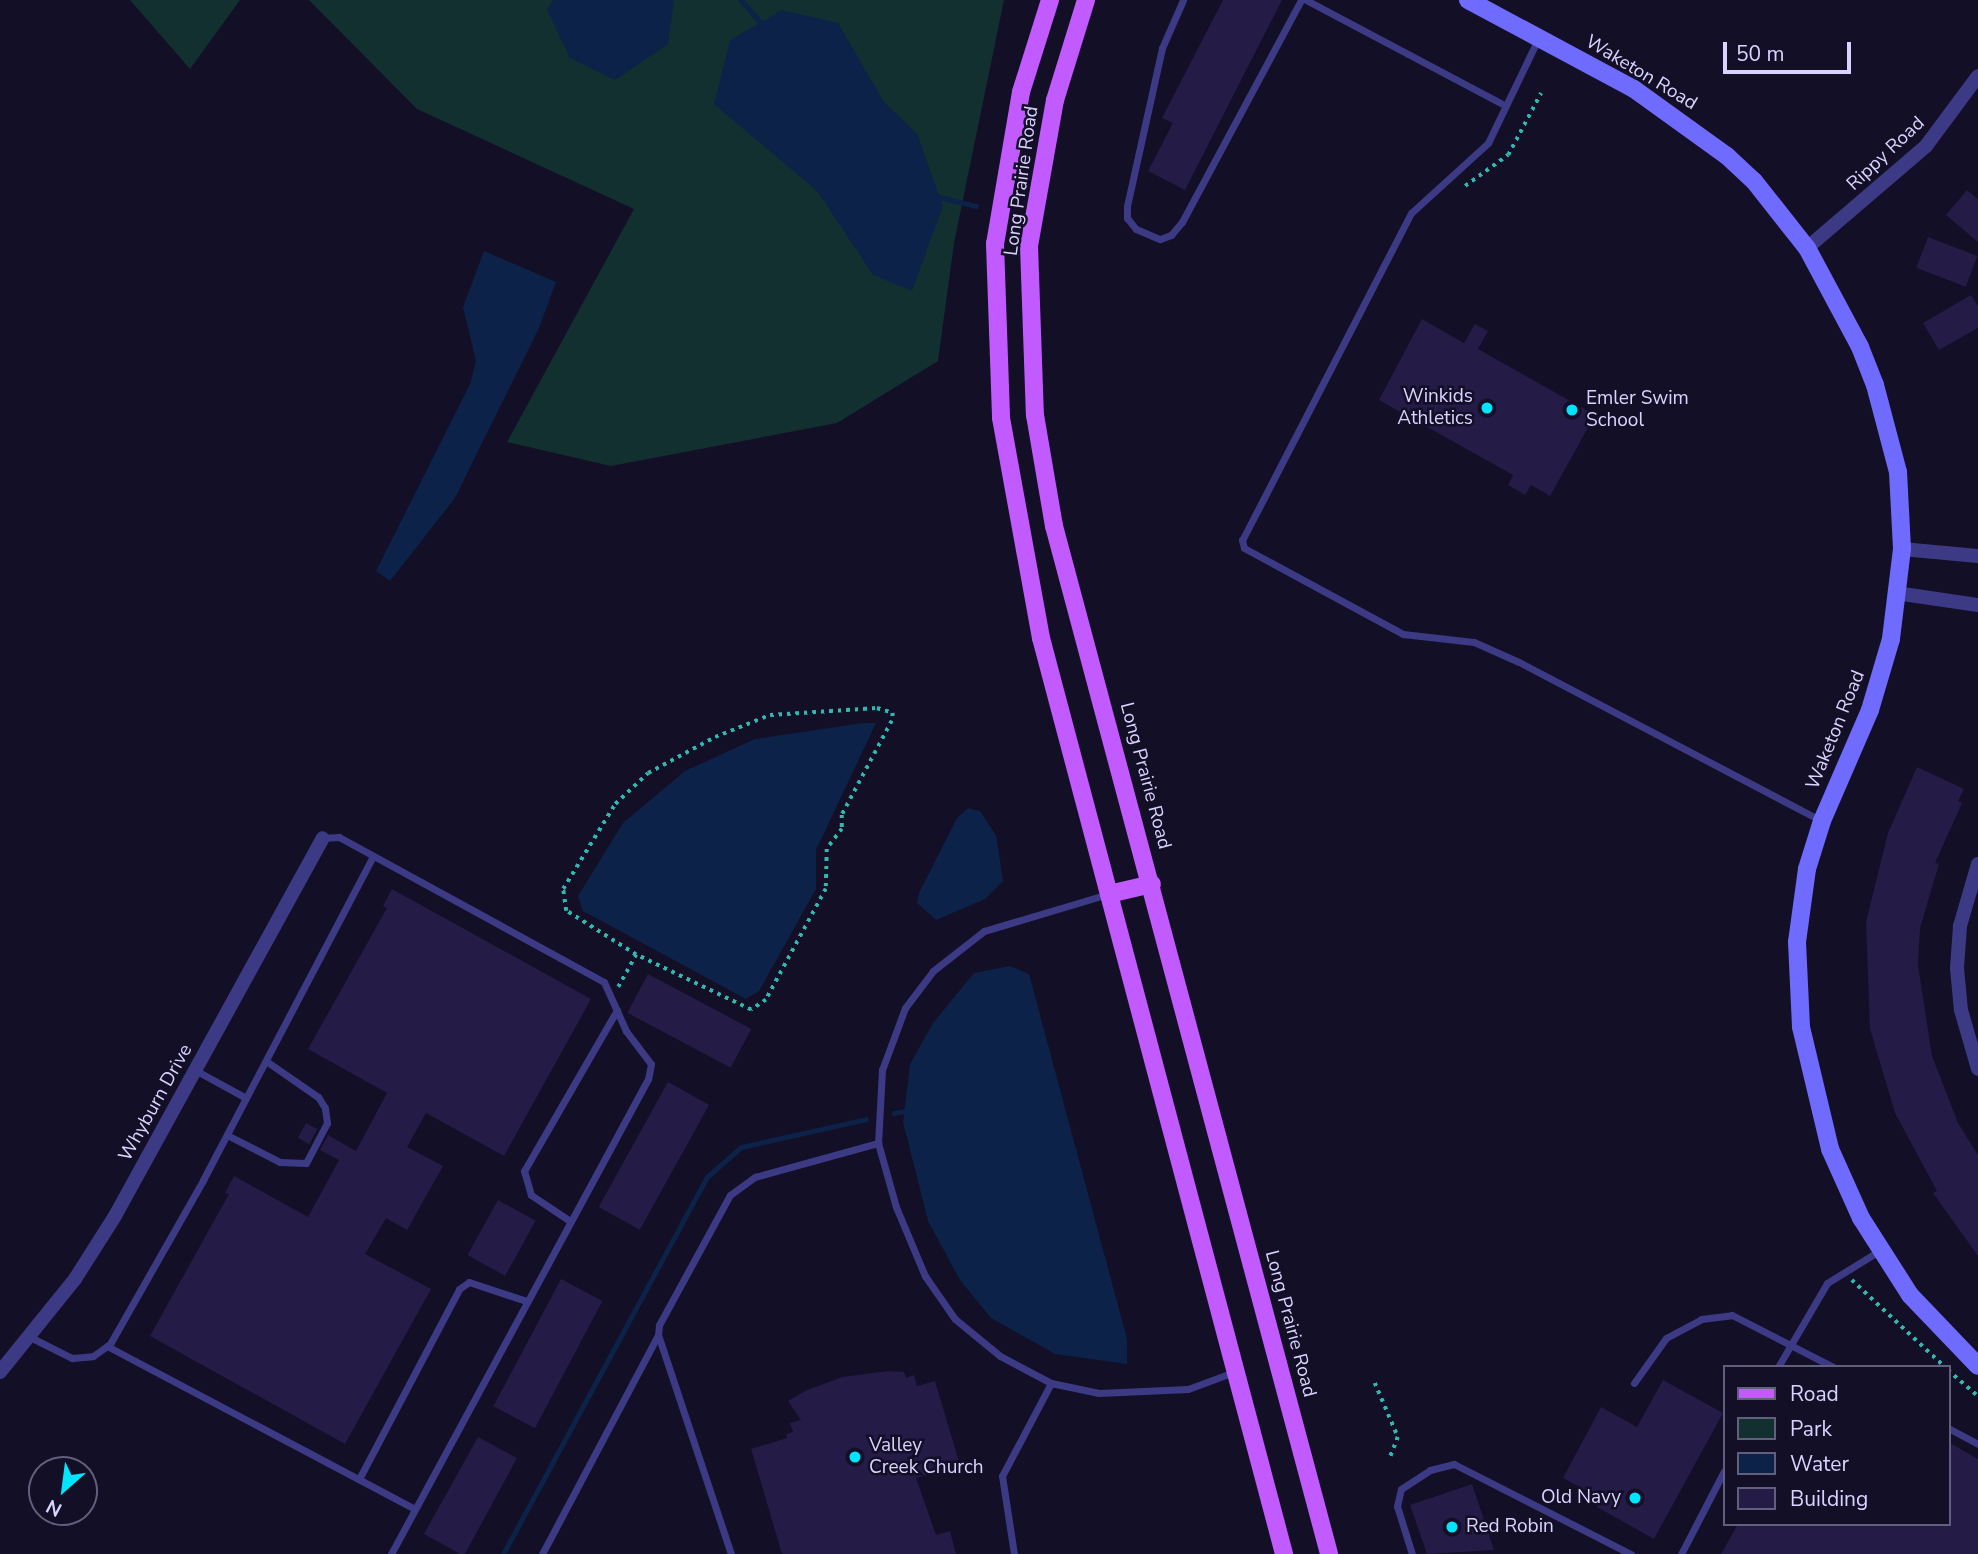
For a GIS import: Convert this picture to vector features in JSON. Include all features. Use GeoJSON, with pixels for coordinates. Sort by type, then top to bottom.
{"type":"FeatureCollection","features":[{"type":"Feature","properties":{"kind":"main road","name":"Long Prairie Road"},"geometry":{"type":"LineString","coordinates":[[1050,0],[1021,92],[995,244],[1001,418],[1041,638],[1284,1554]]}},
{"type":"Feature","properties":{"kind":"main road","name":"Long Prairie Road"},"geometry":{"type":"LineString","coordinates":[[1086,0],[1055,100],[1029,246],[1035,415],[1054,526],[1153,884],[1329,1554]]}},
{"type":"Feature","properties":{"kind":"main road"},"geometry":{"type":"LineString","coordinates":[[1109,894],[1153,884]]}},
{"type":"Feature","properties":{"kind":"street","name":"Waketon Road"},"geometry":{"type":"LineString","coordinates":[[1468,0],[1634,89],[1698,132],[1754,181],[1807,248],[1854,335],[1875,385],[1898,472],[1902,549],[1891,639],[1870,710],[1822,821],[1807,869],[1797,942],[1801,1027],[1830,1149],[1879,1251],[1935,1326],[1978,1366]]}},
{"type":"Feature","properties":{"kind":"street","name":"Rippy Road"},"geometry":{"type":"LineString","coordinates":[[1807,248],[1927,146],[1978,76]]}},
{"type":"Feature","properties":{"kind":"street"},"geometry":{"type":"LineString","coordinates":[[1902,549],[1978,556]]}},
{"type":"Feature","properties":{"kind":"street"},"geometry":{"type":"LineString","coordinates":[[1896,593],[1978,605]]}},
{"type":"Feature","properties":{"kind":"street","name":"Whyburn Drive"},"geometry":{"type":"LineString","coordinates":[[0,1371],[30,1337],[116,1216],[323,838]]}},
{"type":"Feature","properties":{"kind":"street"},"geometry":{"type":"LineString","coordinates":[[1978,864],[1960,926],[1957,968],[1961,1010],[1978,1069]]}},
{"type":"Feature","properties":{"kind":"lane"},"geometry":{"type":"LineString","coordinates":[[1183,0],[1162,48],[1127,206],[1127,218],[1136,229],[1160,239],[1171,235],[1182,222],[1303,0],[1506,106]]}},
{"type":"Feature","properties":{"kind":"lane"},"geometry":{"type":"LineString","coordinates":[[1539,38],[1488,143],[1411,213],[1242,540],[1244,548],[1403,634],[1474,642],[1519,662],[1822,821]]}},
{"type":"Feature","properties":{"kind":"lane"},"geometry":{"type":"LineString","coordinates":[[323,838],[338,837],[604,982],[617,1010],[651,1064],[648,1079],[413,1508],[391,1554]]}},
{"type":"Feature","properties":{"kind":"lane"},"geometry":{"type":"LineString","coordinates":[[30,1337],[72,1358],[93,1356],[107,1346],[227,1135],[373,856]]}},
{"type":"Feature","properties":{"kind":"lane"},"geometry":{"type":"LineString","coordinates":[[1109,894],[984,931],[933,971],[905,1008],[882,1070],[878,1143],[896,1207],[925,1276],[955,1319],[1000,1356],[1051,1384],[1099,1393],[1188,1389],[1236,1371]]}},
{"type":"Feature","properties":{"kind":"lane"},"geometry":{"type":"LineString","coordinates":[[570,1221],[531,1195],[524,1171],[617,1010]]}},
{"type":"Feature","properties":{"kind":"lane"},"geometry":{"type":"LineString","coordinates":[[227,1135],[279,1162],[306,1163],[327,1123],[325,1108],[318,1097],[266,1061]]}},
{"type":"Feature","properties":{"kind":"lane"},"geometry":{"type":"LineString","coordinates":[[195,1070],[246,1098]]}},
{"type":"Feature","properties":{"kind":"lane"},"geometry":{"type":"LineString","coordinates":[[542,1554],[730,1195],[755,1177],[878,1143]]}},
{"type":"Feature","properties":{"kind":"lane"},"geometry":{"type":"LineString","coordinates":[[1779,1365],[1827,1283],[1845,1269],[1879,1251]]}},
{"type":"Feature","properties":{"kind":"lane"},"geometry":{"type":"LineString","coordinates":[[359,1479],[459,1289],[469,1282],[526,1301]]}},
{"type":"Feature","properties":{"kind":"lane"},"geometry":{"type":"LineString","coordinates":[[1634,1383],[1666,1338],[1701,1319],[1732,1315],[1829,1365]]}},
{"type":"Feature","properties":{"kind":"lane"},"geometry":{"type":"LineString","coordinates":[[658,1335],[731,1554]]}},
{"type":"Feature","properties":{"kind":"lane"},"geometry":{"type":"LineString","coordinates":[[107,1346],[413,1508]]}},
{"type":"Feature","properties":{"kind":"lane"},"geometry":{"type":"LineString","coordinates":[[1014,1554],[1008,1536],[1002,1476],[1051,1384]]}},
{"type":"Feature","properties":{"kind":"lane"},"geometry":{"type":"LineString","coordinates":[[1950,1429],[1978,1444]]}},
{"type":"Feature","properties":{"kind":"lane"},"geometry":{"type":"LineString","coordinates":[[1412,1554],[1397,1506],[1401,1489],[1430,1470],[1454,1464],[1631,1554]]}},
{"type":"Feature","properties":{"kind":"lane"},"geometry":{"type":"LineString","coordinates":[[1681,1554],[1722,1475]]}},
{"type":"Feature","properties":{"kind":"path"},"geometry":{"type":"LineString","coordinates":[[1465,186],[1508,155],[1541,93]]}},
{"type":"Feature","properties":{"kind":"path"},"geometry":{"type":"LineString","coordinates":[[877,708],[893,713],[842,815],[842,829],[827,849],[826,889],[766,1000],[751,1010],[636,955],[566,911],[563,889],[615,804],[648,773],[715,737],[770,715],[877,708]]}},
{"type":"Feature","properties":{"kind":"path"},"geometry":{"type":"LineString","coordinates":[[612,999],[636,955]]}},
{"type":"Feature","properties":{"kind":"path"},"geometry":{"type":"LineString","coordinates":[[1845,1269],[1857,1288],[1887,1308],[1944,1365]]}},
{"type":"Feature","properties":{"kind":"path"},"geometry":{"type":"LineString","coordinates":[[1950,1371],[1978,1396]]}},
{"type":"Feature","properties":{"kind":"path"},"geometry":{"type":"LineString","coordinates":[[1375,1383],[1398,1437],[1389,1460]]}},
{"type":"Feature","properties":{"kind":"green space"},"geometry":{"type":"Polygon","coordinates":[[[130,0],[240,0],[190,69],[130,0]]]}},
{"type":"Feature","properties":{"kind":"green space"},"geometry":{"type":"Polygon","coordinates":[[[309,0],[1004,0],[954,243],[938,361],[837,423],[611,466],[507,442],[634,209],[417,109],[309,0]]]}},
{"type":"Feature","properties":{"kind":"water"},"geometry":{"type":"Polygon","coordinates":[[[553,0],[674,0],[668,44],[615,80],[570,58],[547,10],[553,0]]]}},
{"type":"Feature","properties":{"kind":"water"},"geometry":{"type":"Polygon","coordinates":[[[782,10],[838,23],[884,102],[917,134],[943,206],[912,291],[873,275],[817,191],[714,104],[730,40],[782,10]]]}},
{"type":"Feature","properties":{"kind":"water"},"geometry":{"type":"Polygon","coordinates":[[[484,251],[556,282],[539,328],[455,498],[390,581],[376,571],[470,384],[476,361],[463,307],[484,251]]]}},
{"type":"Feature","properties":{"kind":"water"},"geometry":{"type":"Polygon","coordinates":[[[876,723],[816,850],[816,889],[759,991],[746,999],[583,911],[578,896],[623,823],[685,771],[755,739],[876,723]]]}},
{"type":"Feature","properties":{"kind":"water"},"geometry":{"type":"Polygon","coordinates":[[[968,808],[980,811],[996,835],[1003,881],[985,899],[936,920],[917,903],[919,893],[957,818],[968,808]]]}},
{"type":"Feature","properties":{"kind":"water"},"geometry":{"type":"Polygon","coordinates":[[[1010,966],[1029,974],[1127,1339],[1127,1364],[1055,1354],[991,1318],[960,1280],[928,1221],[903,1122],[910,1064],[933,1023],[974,973],[1010,966]]]}},
{"type":"Feature","properties":{"kind":"building"},"geometry":{"type":"Polygon","coordinates":[[[1223,0],[1282,0],[1185,190],[1148,171],[1173,123],[1162,118],[1223,0]]]}},
{"type":"Feature","properties":{"kind":"building"},"geometry":{"type":"Polygon","coordinates":[[[1967,190],[1978,199],[1978,242],[1946,215],[1967,190]]]}},
{"type":"Feature","properties":{"kind":"building"},"geometry":{"type":"Polygon","coordinates":[[[1928,237],[1977,256],[1966,287],[1916,268],[1928,237]]]}},
{"type":"Feature","properties":{"kind":"building"},"geometry":{"type":"Polygon","coordinates":[[[1971,295],[1978,306],[1978,328],[1939,350],[1923,323],[1971,295]]]}},
{"type":"Feature","properties":{"kind":"building","name":"Winkids Athletics"},"geometry":{"type":"Polygon","coordinates":[[[1422,319],[1464,343],[1475,324],[1488,331],[1478,349],[1595,415],[1550,496],[1531,485],[1525,495],[1508,485],[1513,475],[1379,400],[1422,319]]]}},
{"type":"Feature","properties":{"kind":"building"},"geometry":{"type":"Polygon","coordinates":[[[1917,767],[1964,789],[1958,801],[1962,803],[1935,863],[1939,864],[1920,928],[1918,965],[1932,1056],[1958,1123],[1978,1155],[1978,1256],[1933,1193],[1937,1191],[1895,1113],[1870,1029],[1866,922],[1888,833],[1917,767]]]}},
{"type":"Feature","properties":{"kind":"building"},"geometry":{"type":"Polygon","coordinates":[[[392,889],[591,999],[504,1156],[426,1113],[407,1147],[443,1166],[407,1230],[386,1218],[365,1254],[431,1289],[345,1444],[150,1336],[229,1194],[225,1193],[234,1176],[308,1217],[339,1160],[320,1150],[328,1135],[356,1151],[387,1093],[308,1049],[387,908],[383,906],[392,889]]]}},
{"type":"Feature","properties":{"kind":"building"},"geometry":{"type":"Polygon","coordinates":[[[648,974],[751,1029],[731,1068],[627,1013],[648,974]]]}},
{"type":"Feature","properties":{"kind":"building"},"geometry":{"type":"Polygon","coordinates":[[[668,1082],[709,1105],[640,1230],[599,1207],[668,1082]]]}},
{"type":"Feature","properties":{"kind":"building"},"geometry":{"type":"Polygon","coordinates":[[[306,1123],[317,1129],[309,1144],[298,1138],[306,1123]]]}},
{"type":"Feature","properties":{"kind":"building"},"geometry":{"type":"Polygon","coordinates":[[[498,1200],[536,1221],[505,1276],[467,1255],[498,1200]]]}},
{"type":"Feature","properties":{"kind":"building"},"geometry":{"type":"Polygon","coordinates":[[[561,1279],[602,1301],[535,1428],[493,1406],[561,1279]]]}},
{"type":"Feature","properties":{"kind":"building","name":"Valley Creek Church"},"geometry":{"type":"Polygon","coordinates":[[[888,1371],[904,1372],[906,1378],[914,1375],[917,1386],[935,1381],[960,1465],[916,1478],[936,1535],[950,1531],[956,1554],[782,1554],[751,1449],[787,1438],[786,1434],[793,1432],[790,1423],[801,1420],[788,1401],[805,1391],[842,1377],[888,1371]]]}},
{"type":"Feature","properties":{"kind":"building"},"geometry":{"type":"Polygon","coordinates":[[[1663,1380],[1722,1412],[1654,1539],[1597,1507],[1602,1499],[1563,1478],[1601,1407],[1637,1427],[1663,1380]]]}},
{"type":"Feature","properties":{"kind":"building"},"geometry":{"type":"Polygon","coordinates":[[[478,1437],[517,1458],[465,1554],[460,1554],[424,1534],[478,1437]]]}},
{"type":"Feature","properties":{"kind":"building"},"geometry":{"type":"Polygon","coordinates":[[[1950,1443],[1978,1459],[1978,1554],[1721,1554],[1737,1526],[1950,1526],[1950,1443]]]}},
{"type":"Feature","properties":{"kind":"building","name":"Red Robin"},"geometry":{"type":"Polygon","coordinates":[[[1472,1484],[1494,1550],[1427,1554],[1410,1505],[1472,1484]]]}},
{"type":"Feature","properties":{"kind":"waterway"},"geometry":{"type":"LineString","coordinates":[[741,0],[764,26]]}},
{"type":"Feature","properties":{"kind":"waterway"},"geometry":{"type":"LineString","coordinates":[[935,196],[976,206]]}},
{"type":"Feature","properties":{"kind":"waterway"},"geometry":{"type":"LineString","coordinates":[[894,1113],[904,1111]]}},
{"type":"Feature","properties":{"kind":"waterway"},"geometry":{"type":"LineString","coordinates":[[503,1554],[707,1177],[741,1147],[866,1119]]}},
{"type":"Feature","properties":{"kind":"place","name":"Winkids Athletics"},"geometry":{"type":"Point","coordinates":[1487,408]}},
{"type":"Feature","properties":{"kind":"place","name":"Emler Swim School"},"geometry":{"type":"Point","coordinates":[1572,410]}},
{"type":"Feature","properties":{"kind":"place","name":"Valley Creek Church"},"geometry":{"type":"Point","coordinates":[855,1457]}},
{"type":"Feature","properties":{"kind":"place","name":"Old Navy"},"geometry":{"type":"Point","coordinates":[1635,1498]}},
{"type":"Feature","properties":{"kind":"place","name":"Red Robin"},"geometry":{"type":"Point","coordinates":[1452,1527]}}]}
